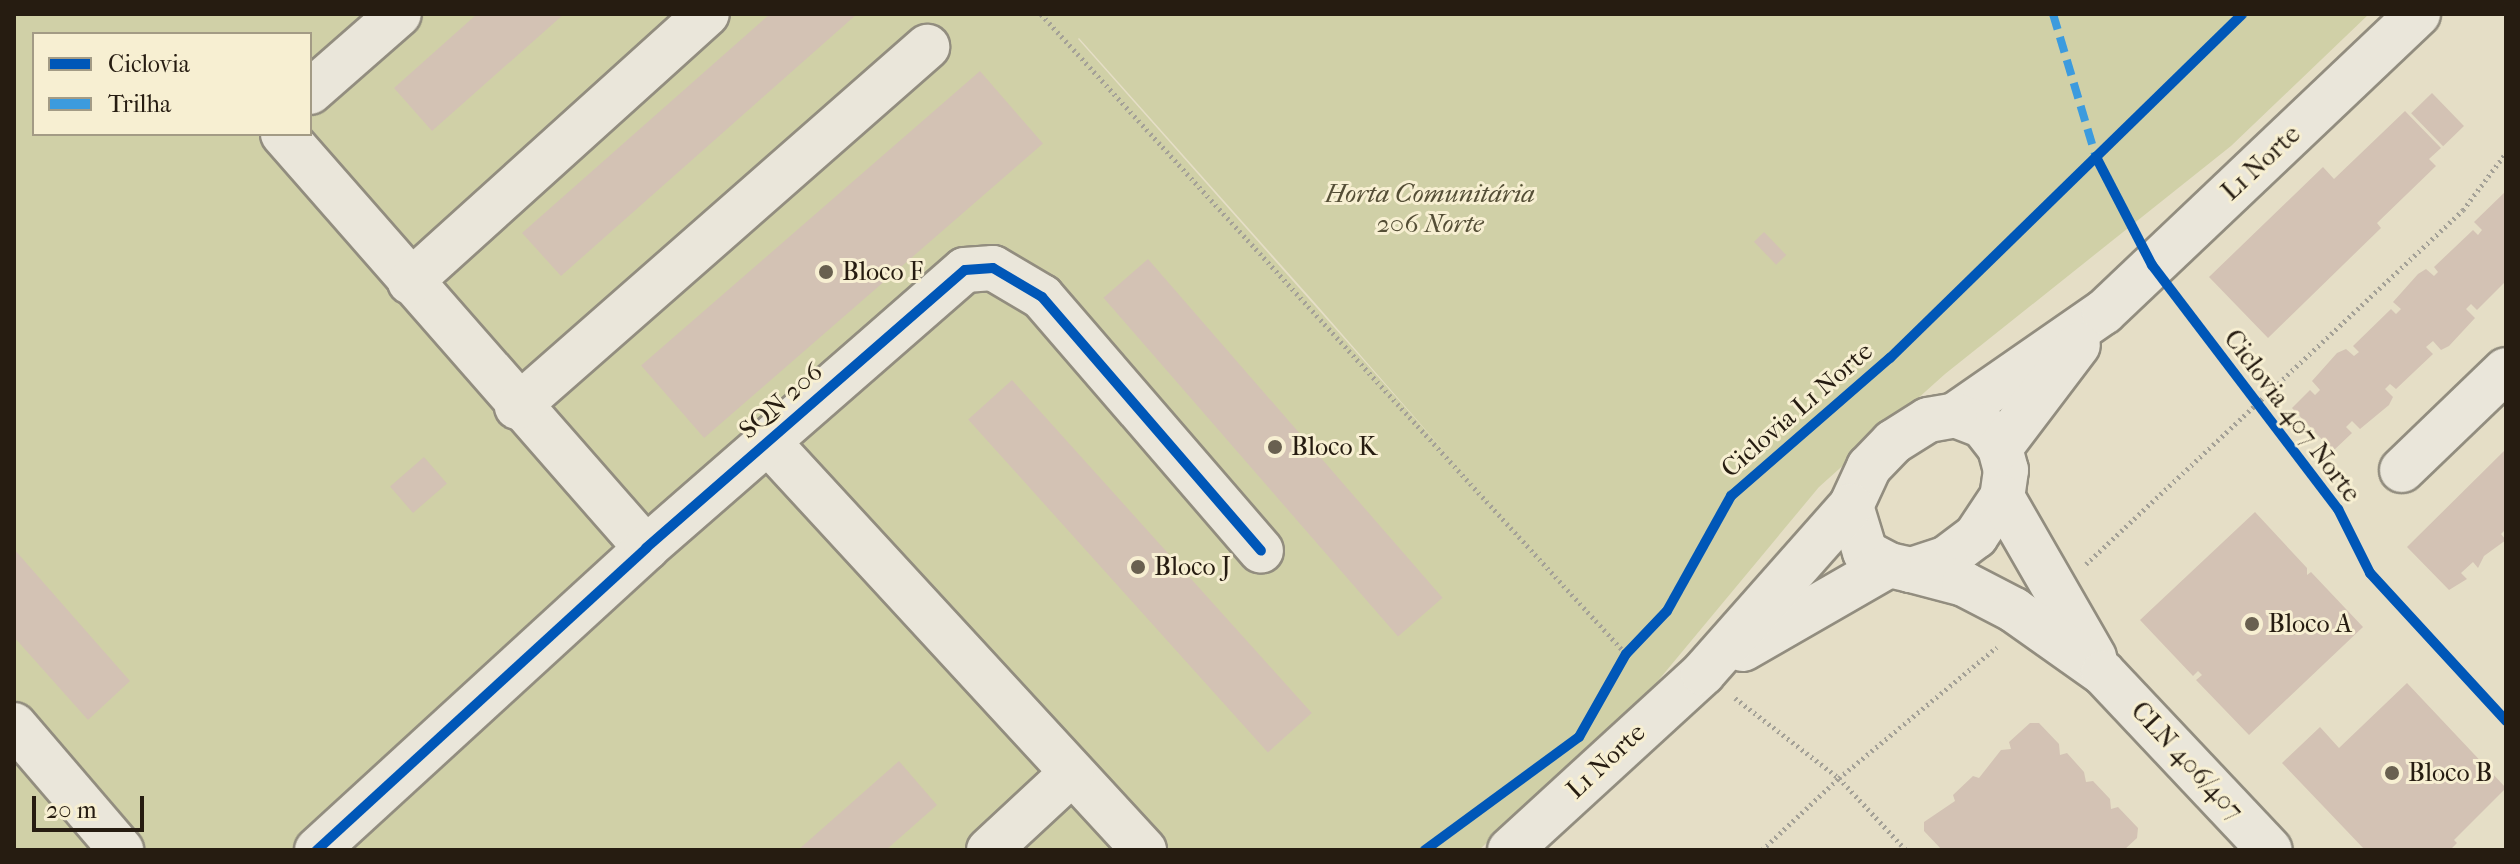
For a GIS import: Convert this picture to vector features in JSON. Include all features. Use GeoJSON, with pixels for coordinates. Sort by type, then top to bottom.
{"type":"FeatureCollection","features":[{"type":"Feature","properties":{"kind":"street"},"geometry":{"type":"LineString","coordinates":[[312,90],[399,14]]}},
{"type":"Feature","properties":{"kind":"street"},"geometry":{"type":"LineString","coordinates":[[410,282],[707,14]]}},
{"type":"Feature","properties":{"kind":"street","name":"L1 Norte"},"geometry":{"type":"LineString","coordinates":[[1955,415],[2104,312],[2418,14]]}},
{"type":"Feature","properties":{"kind":"street"},"geometry":{"type":"LineString","coordinates":[[517,407],[927,47]]}},
{"type":"Feature","properties":{"kind":"street"},"geometry":{"type":"LineString","coordinates":[[285,136],[517,407],[646,548]]}},
{"type":"Feature","properties":{"kind":"street","name":"SQN 206"},"geometry":{"type":"LineString","coordinates":[[334,844],[646,548],[965,270],[993,268],[1042,297],[1261,551]]}},
{"type":"Feature","properties":{"kind":"street","name":"L1 Norte"},"geometry":{"type":"LineString","coordinates":[[2000,448],[2104,312]]}},
{"type":"Feature","properties":{"kind":"street"},"geometry":{"type":"LineString","coordinates":[[2402,470],[2506,370]]}},
{"type":"Feature","properties":{"kind":"street"},"geometry":{"type":"LineString","coordinates":[[1955,415],[1983,426],[2000,448],[2006,470],[2002,497],[1976,536],[1945,559],[1900,568],[1865,552],[1851,506],[1869,467],[1893,442],[1928,420],[1955,415]]}},
{"type":"Feature","properties":{"kind":"street","name":"SQN 206"},"geometry":{"type":"LineString","coordinates":[[768,442],[1144,850]]}},
{"type":"Feature","properties":{"kind":"street","name":"CLN 406/407"},"geometry":{"type":"LineString","coordinates":[[2002,497],[2042,607],[2270,850]]}},
{"type":"Feature","properties":{"kind":"street","name":"L1 Norte"},"geometry":{"type":"LineString","coordinates":[[1510,850],[1703,673],[1851,506]]}},
{"type":"Feature","properties":{"kind":"street","name":"L1 Norte"},"geometry":{"type":"LineString","coordinates":[[1703,673],[1900,568]]}},
{"type":"Feature","properties":{"kind":"street","name":"CLN 406/407"},"geometry":{"type":"LineString","coordinates":[[1900,568],[2042,607]]}},
{"type":"Feature","properties":{"kind":"street"},"geometry":{"type":"LineString","coordinates":[[14,725],[121,850]]}},
{"type":"Feature","properties":{"kind":"street"},"geometry":{"type":"LineString","coordinates":[[989,850],[1072,773]]}},
{"type":"Feature","properties":{"kind":"path"},"geometry":{"type":"LineString","coordinates":[[1041,14],[1626,654]]}},
{"type":"Feature","properties":{"kind":"path"},"geometry":{"type":"LineString","coordinates":[[1762,850],[1839,778],[2042,607],[2463,210],[2506,153]]}},
{"type":"Feature","properties":{"kind":"path"},"geometry":{"type":"LineString","coordinates":[[1619,664],[1636,643]]}},
{"type":"Feature","properties":{"kind":"path"},"geometry":{"type":"LineString","coordinates":[[1703,673],[1839,778],[1906,850]]}},
{"type":"Feature","properties":{"kind":"green space","name":"Horta Comunitária 206 Norte"},"geometry":{"type":"Polygon","coordinates":[[[14,14],[2369,14],[2231,146],[1945,374],[1819,487],[1652,688],[1479,850],[14,850],[14,14]],[[1079,38],[1452,460],[1315,303],[1079,38]]]}},
{"type":"Feature","properties":{"kind":"building"},"geometry":{"type":"Polygon","coordinates":[[[477,14],[564,14],[432,131],[394,88],[477,14]]]}},
{"type":"Feature","properties":{"kind":"building"},"geometry":{"type":"Polygon","coordinates":[[[770,14],[857,14],[561,276],[522,233],[770,14]]]}},
{"type":"Feature","properties":{"kind":"building","name":"Bloco F"},"geometry":{"type":"Polygon","coordinates":[[[980,71],[1043,143],[704,438],[641,366],[980,71]]]}},
{"type":"Feature","properties":{"kind":"building"},"geometry":{"type":"Polygon","coordinates":[[[2432,93],[2464,126],[2443,146],[2411,113],[2432,93]]]}},
{"type":"Feature","properties":{"kind":"building"},"geometry":{"type":"Polygon","coordinates":[[[2405,111],[2441,148],[2429,159],[2436,166],[2377,223],[2381,228],[2268,338],[2209,277],[2323,167],[2334,179],[2405,111]]]}},
{"type":"Feature","properties":{"kind":"building"},"geometry":{"type":"Polygon","coordinates":[[[2506,191],[2506,281],[2477,310],[2471,304],[2466,309],[2475,318],[2449,346],[2441,350],[2433,341],[2426,347],[2433,354],[2396,389],[2390,384],[2385,389],[2393,397],[2389,405],[2360,429],[2352,421],[2346,427],[2352,433],[2333,451],[2292,408],[2310,390],[2315,395],[2320,390],[2312,381],[2337,353],[2346,349],[2354,356],[2359,352],[2353,346],[2391,309],[2396,314],[2401,309],[2393,302],[2418,274],[2426,269],[2434,276],[2438,272],[2434,267],[2473,230],[2478,235],[2482,230],[2474,222],[2506,191]]]}},
{"type":"Feature","properties":{"kind":"building"},"geometry":{"type":"Polygon","coordinates":[[[1764,232],[1786,255],[1776,265],[1754,242],[1764,232]]]}},
{"type":"Feature","properties":{"kind":"building","name":"Bloco K"},"geometry":{"type":"Polygon","coordinates":[[[1148,259],[1443,598],[1398,637],[1103,298],[1148,259]]]}},
{"type":"Feature","properties":{"kind":"building","name":"Bloco J"},"geometry":{"type":"Polygon","coordinates":[[[1012,380],[1312,713],[1268,752],[968,419],[1012,380]]]}},
{"type":"Feature","properties":{"kind":"building"},"geometry":{"type":"Polygon","coordinates":[[[2506,449],[2506,529],[2501,534],[2506,540],[2484,556],[2478,568],[2473,562],[2461,573],[2467,579],[2449,590],[2407,547],[2506,449]]]}},
{"type":"Feature","properties":{"kind":"building"},"geometry":{"type":"Polygon","coordinates":[[[424,457],[447,483],[413,513],[390,487],[424,457]]]}},
{"type":"Feature","properties":{"kind":"building","name":"Bloco A"},"geometry":{"type":"Polygon","coordinates":[[[2255,512],[2307,568],[2307,575],[2311,572],[2363,627],[2249,735],[2196,680],[2202,675],[2198,671],[2193,676],[2140,620],[2255,512]]]}},
{"type":"Feature","properties":{"kind":"building"},"geometry":{"type":"Polygon","coordinates":[[[14,549],[130,681],[88,720],[14,637],[14,549]]]}},
{"type":"Feature","properties":{"kind":"building","name":"Bloco B"},"geometry":{"type":"Polygon","coordinates":[[[2407,683],[2506,788],[2454,840],[2457,843],[2450,850],[2365,850],[2282,763],[2320,727],[2339,748],[2407,683]]]}},
{"type":"Feature","properties":{"kind":"building"},"geometry":{"type":"Polygon","coordinates":[[[2030,723],[2039,723],[2059,744],[2060,755],[2067,753],[2084,772],[2086,782],[2093,781],[2110,799],[2111,809],[2118,807],[2138,828],[2137,838],[2124,850],[1942,850],[1924,831],[1924,822],[1955,801],[1953,795],[1973,776],[1979,778],[2001,750],[2011,749],[2009,742],[2030,723]]]}},
{"type":"Feature","properties":{"kind":"building"},"geometry":{"type":"Polygon","coordinates":[[[899,761],[937,805],[886,850],[798,850],[899,761]]]}},
{"type":"Feature","properties":{"kind":"marked path"},"geometry":{"type":"LineString","coordinates":[[2053,14],[2096,157]]}},
{"type":"Feature","properties":{"kind":"cycle path","name":"Ciclovia L1 Norte"},"geometry":{"type":"LineString","coordinates":[[1425,850],[1579,737],[1626,654],[1667,611],[1731,496],[1890,358],[2242,14]]}},
{"type":"Feature","properties":{"kind":"cycle path","name":"Ciclovia 407 Norte"},"geometry":{"type":"LineString","coordinates":[[2096,157],[2152,265],[2338,509],[2370,573],[2506,721]]}},
{"type":"Feature","properties":{"kind":"cycle path"},"geometry":{"type":"LineString","coordinates":[[317,850],[646,548],[965,270],[993,268],[1042,297],[1261,551]]}},
{"type":"Feature","properties":{"kind":"place","name":"Bloco F"},"geometry":{"type":"Point","coordinates":[826,272]}},
{"type":"Feature","properties":{"kind":"place","name":"Bloco K"},"geometry":{"type":"Point","coordinates":[1275,447]}},
{"type":"Feature","properties":{"kind":"place","name":"Bloco J"},"geometry":{"type":"Point","coordinates":[1138,567]}},
{"type":"Feature","properties":{"kind":"place","name":"Bloco A"},"geometry":{"type":"Point","coordinates":[2252,624]}},
{"type":"Feature","properties":{"kind":"place","name":"Bloco B"},"geometry":{"type":"Point","coordinates":[2392,773]}}]}
